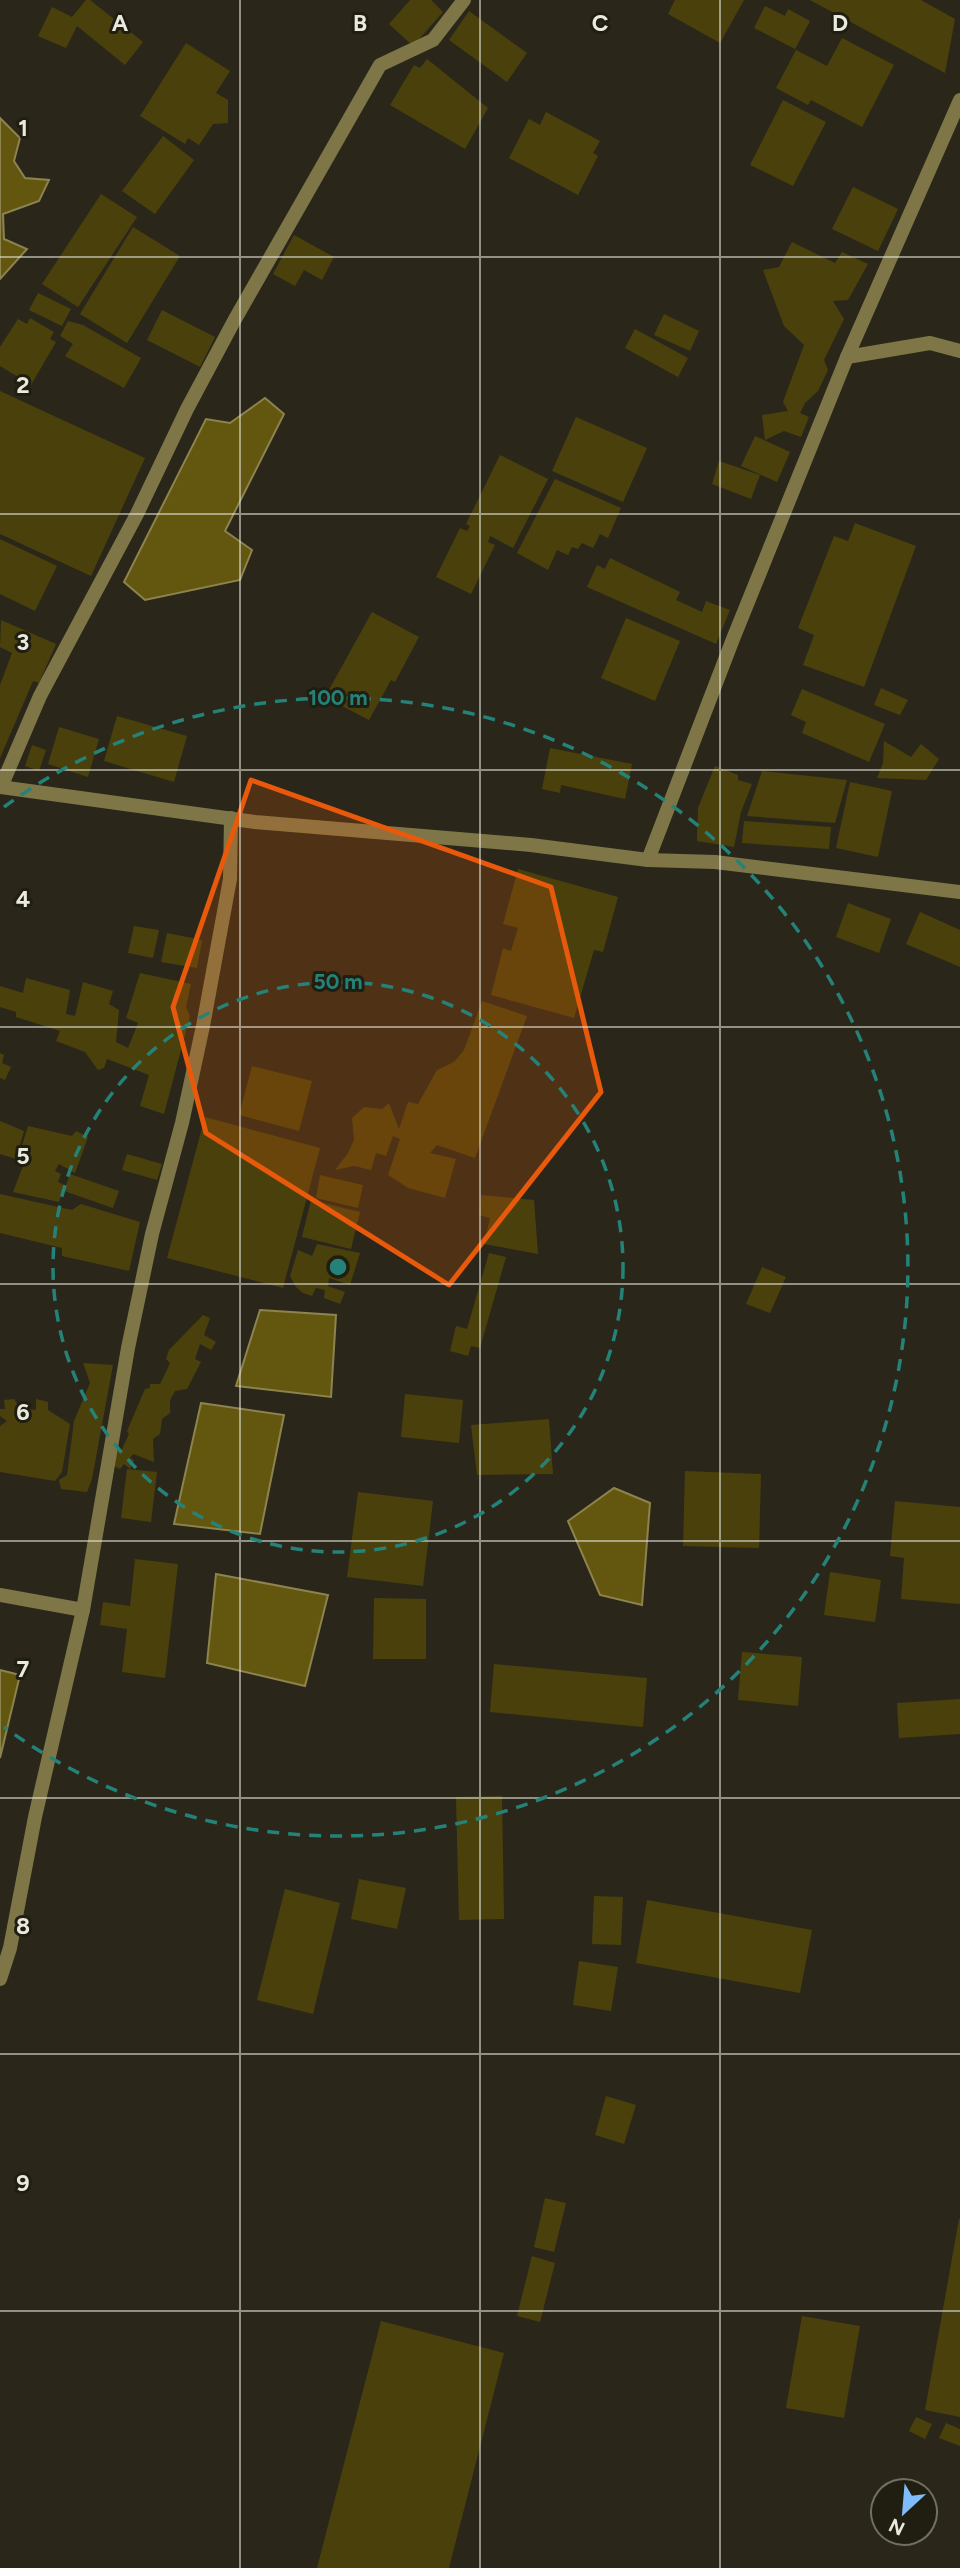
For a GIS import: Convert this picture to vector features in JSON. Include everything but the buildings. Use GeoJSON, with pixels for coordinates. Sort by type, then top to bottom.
{"type":"FeatureCollection","features":[{"type":"Feature","properties":{"kind":"street"},"geometry":{"type":"LineString","coordinates":[[464,0],[433,40],[380,65],[193,398],[137,514],[40,696],[0,787],[255,822],[531,845],[648,860],[715,862],[960,892]]}},
{"type":"Feature","properties":{"kind":"street"},"geometry":{"type":"LineString","coordinates":[[648,860],[733,639],[847,357],[960,100]]}},
{"type":"Feature","properties":{"kind":"street"},"geometry":{"type":"LineString","coordinates":[[847,357],[930,343],[960,351]]}},
{"type":"Feature","properties":{"kind":"street"},"geometry":{"type":"LineString","coordinates":[[0,1979],[10,1948],[35,1817],[83,1610],[128,1348],[152,1234],[182,1123],[203,1026],[230,879],[231,818]]}},
{"type":"Feature","properties":{"kind":"street"},"geometry":{"type":"LineString","coordinates":[[0,1595],[83,1610]]}},
{"type":"Feature","properties":{"kind":"highlighted area"},"geometry":{"type":"Polygon","coordinates":[[[251,780],[551,887],[601,1092],[449,1285],[206,1133],[173,1007],[251,780]]]}},
{"type":"Feature","properties":{"kind":"shaded area"},"geometry":{"type":"Polygon","coordinates":[[[0,118],[20,138],[14,161],[25,178],[49,180],[39,201],[3,214],[4,239],[27,249],[0,279],[0,118]]]}},
{"type":"Feature","properties":{"kind":"shaded area"},"geometry":{"type":"Polygon","coordinates":[[[265,398],[284,414],[225,531],[252,550],[240,580],[145,600],[124,582],[206,419],[230,423],[265,398]]]}},
{"type":"Feature","properties":{"kind":"shaded area"},"geometry":{"type":"Polygon","coordinates":[[[260,1310],[336,1315],[331,1397],[236,1386],[260,1310]]]}},
{"type":"Feature","properties":{"kind":"shaded area"},"geometry":{"type":"Polygon","coordinates":[[[201,1403],[284,1415],[260,1534],[174,1524],[201,1403]]]}},
{"type":"Feature","properties":{"kind":"shaded area"},"geometry":{"type":"Polygon","coordinates":[[[614,1488],[650,1503],[642,1605],[600,1595],[568,1521],[614,1488]]]}},
{"type":"Feature","properties":{"kind":"shaded area"},"geometry":{"type":"Polygon","coordinates":[[[216,1574],[328,1595],[305,1686],[207,1663],[216,1574]]]}},
{"type":"Feature","properties":{"kind":"shaded area"},"geometry":{"type":"Polygon","coordinates":[[[0,1670],[20,1675],[0,1758],[0,1670]]]}}]}
